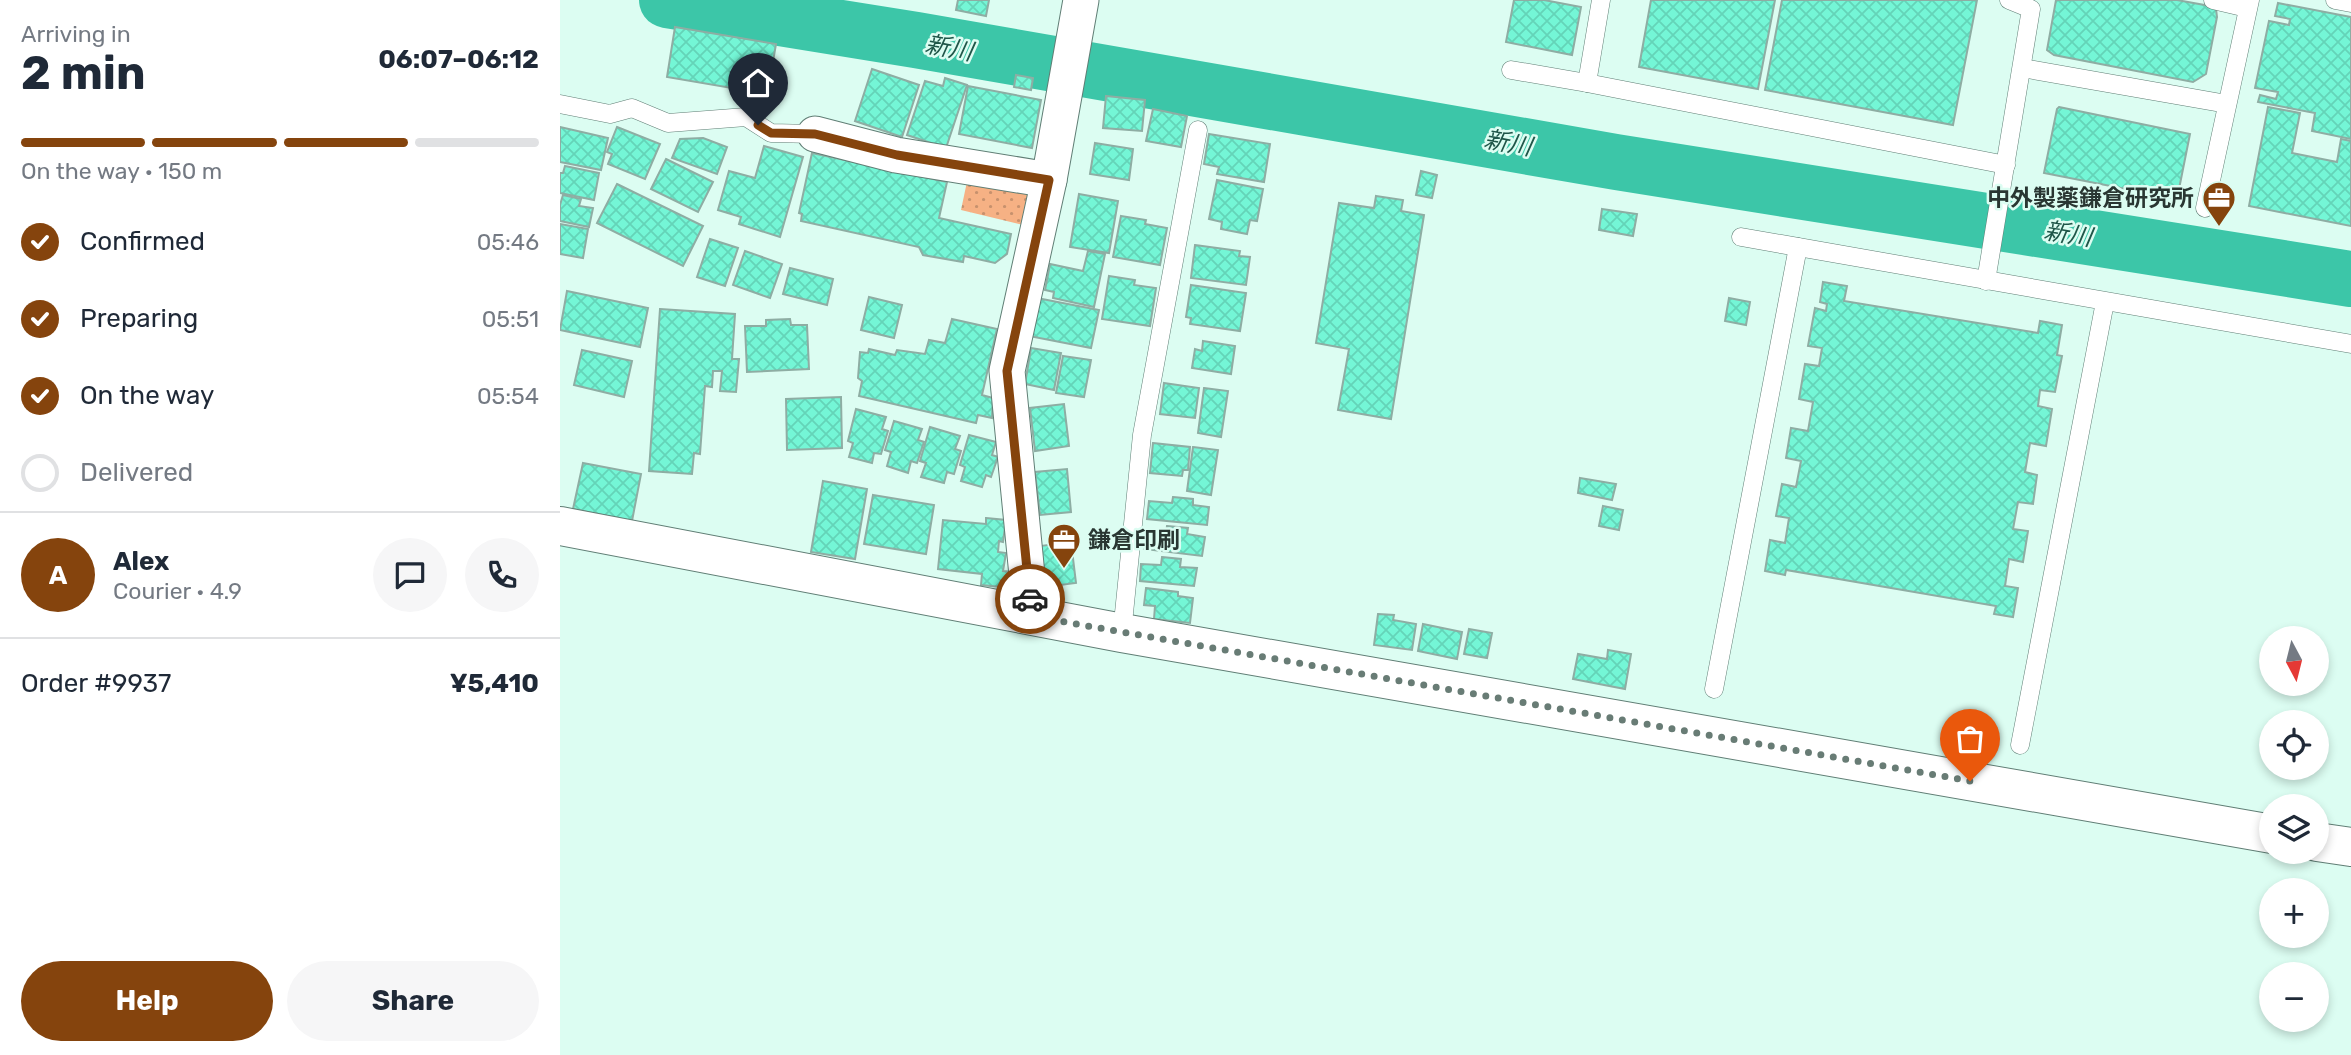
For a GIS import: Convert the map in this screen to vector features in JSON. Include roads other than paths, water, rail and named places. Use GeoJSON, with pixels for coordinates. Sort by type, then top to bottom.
{"type":"FeatureCollection","features":[{"type":"Feature","properties":{"kind":"street"},"geometry":{"type":"LineString","coordinates":[[1031,616],[1007,371],[1049,180],[1081,0]]}},
{"type":"Feature","properties":{"kind":"street"},"geometry":{"type":"LineString","coordinates":[[815,134],[897,155],[1049,180]]}},
{"type":"Feature","properties":{"kind":"street"},"geometry":{"type":"LineString","coordinates":[[560,526],[1122,633],[2259,832]]}},
{"type":"Feature","properties":{"kind":"street"},"geometry":{"type":"LineString","coordinates":[[2329,844],[2351,848]]}},
{"type":"Feature","properties":{"kind":"lane"},"geometry":{"type":"LineString","coordinates":[[1587,83],[1601,0]]}},
{"type":"Feature","properties":{"kind":"lane"},"geometry":{"type":"LineString","coordinates":[[1986,281],[2031,9],[2009,0]]}},
{"type":"Feature","properties":{"kind":"lane"},"geometry":{"type":"LineString","coordinates":[[2205,208],[2249,4],[2213,0]]}},
{"type":"Feature","properties":{"kind":"lane"},"geometry":{"type":"LineString","coordinates":[[2335,0],[2351,3]]}},
{"type":"Feature","properties":{"kind":"lane"},"geometry":{"type":"LineString","coordinates":[[2022,68],[2227,104]]}},
{"type":"Feature","properties":{"kind":"lane"},"geometry":{"type":"LineString","coordinates":[[1511,70],[2006,165]]}},
{"type":"Feature","properties":{"kind":"lane"},"geometry":{"type":"LineString","coordinates":[[560,104],[610,114],[632,108],[668,123],[746,117],[771,133],[815,134]]}},
{"type":"Feature","properties":{"kind":"lane"},"geometry":{"type":"LineString","coordinates":[[1122,633],[1142,435],[1198,130]]}},
{"type":"Feature","properties":{"kind":"lane"},"geometry":{"type":"LineString","coordinates":[[1741,237],[2351,344]]}},
{"type":"Feature","properties":{"kind":"lane"},"geometry":{"type":"LineString","coordinates":[[1714,689],[1798,247]]}},
{"type":"Feature","properties":{"kind":"lane"},"geometry":{"type":"LineString","coordinates":[[2020,745],[2105,302]]}},
{"type":"Feature","properties":{"kind":"waterway","name":"新川"},"geometry":{"type":"LineString","coordinates":[[667,0],[916,40],[1616,162],[2351,279]]}},
{"type":"Feature","properties":{"kind":"place","name":"中外製薬鎌倉研究所"},"geometry":{"type":"Point","coordinates":[2219,228]}},
{"type":"Feature","properties":{"kind":"place","name":"鎌倉印刷"},"geometry":{"type":"Point","coordinates":[1064,570]}}]}
